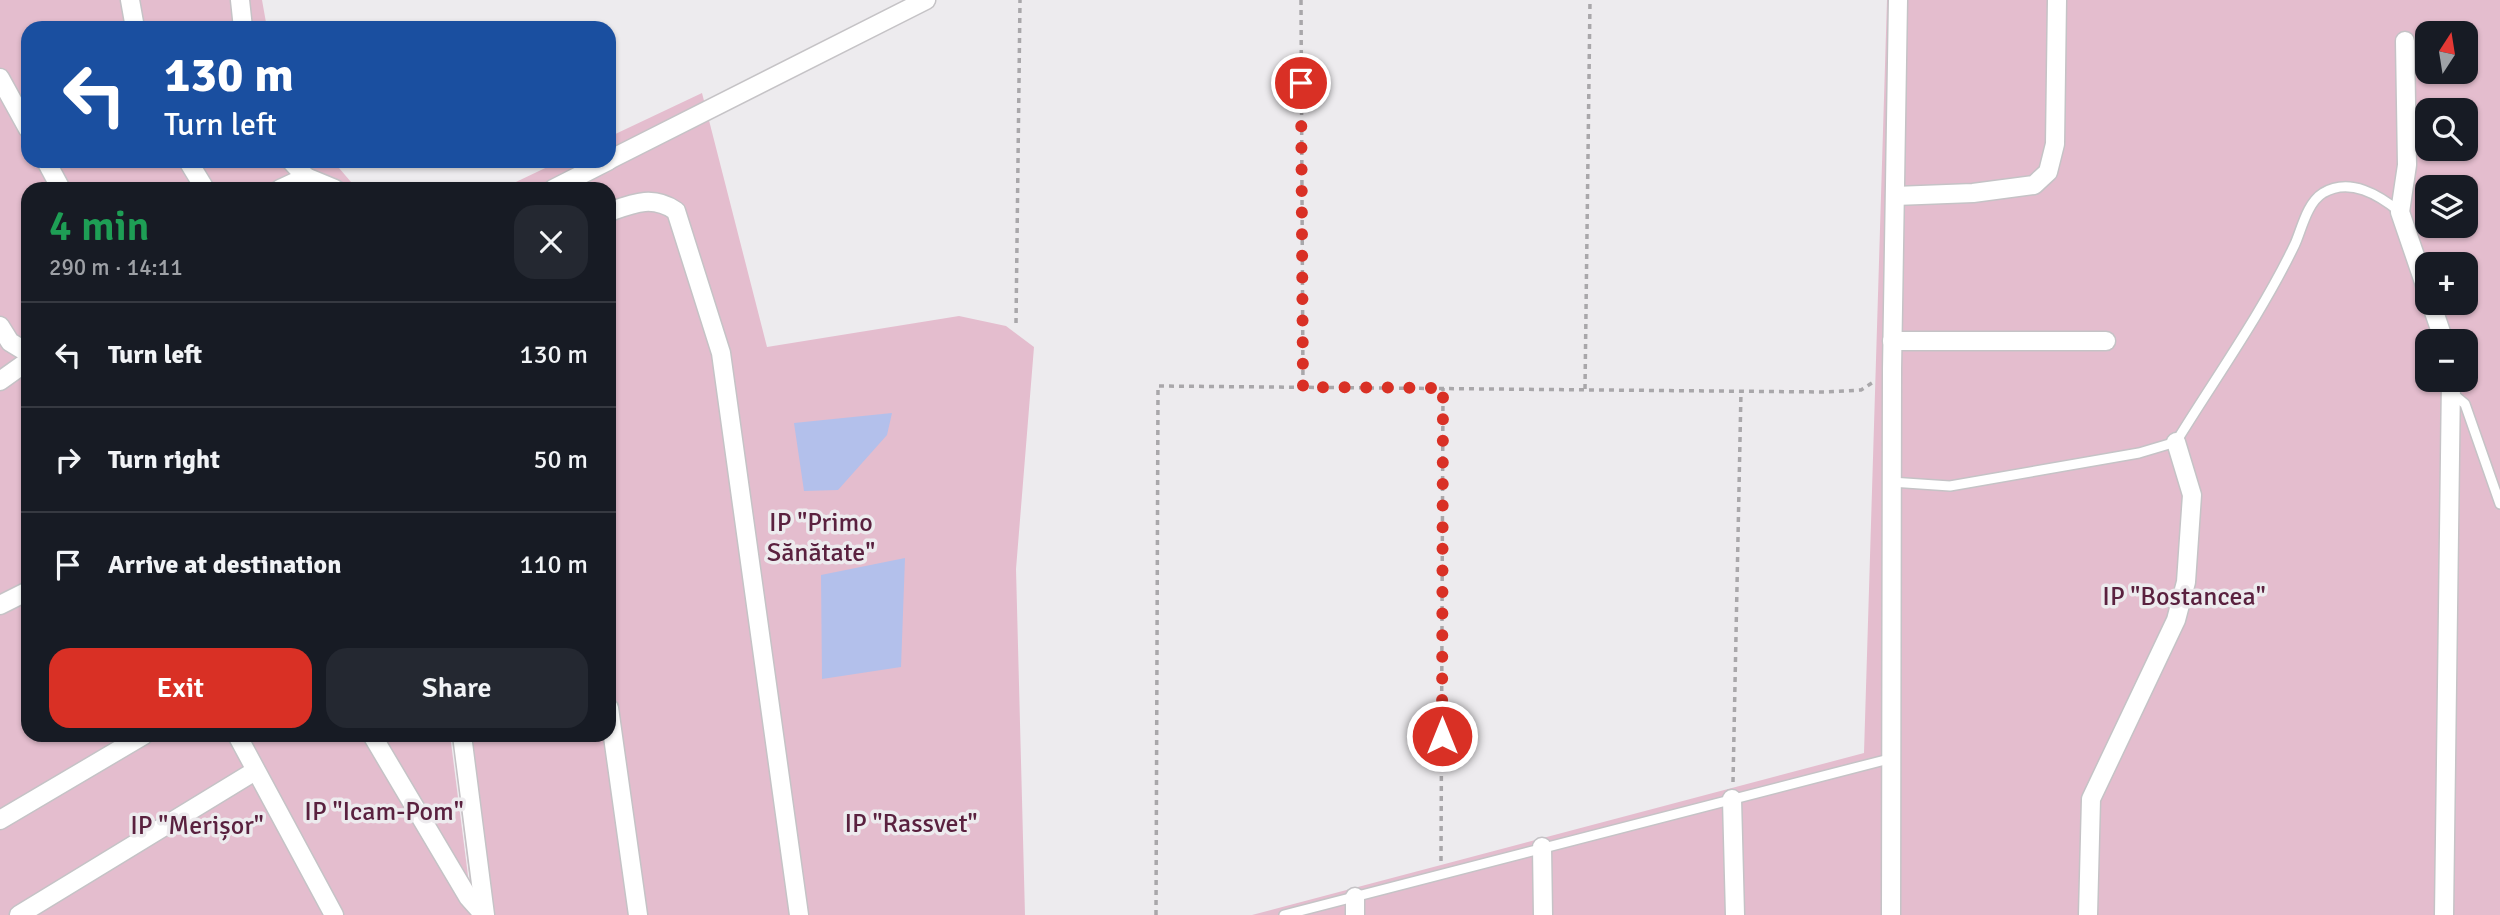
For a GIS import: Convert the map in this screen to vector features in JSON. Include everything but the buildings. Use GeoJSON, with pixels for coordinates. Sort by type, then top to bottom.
{"type":"FeatureCollection","features":[{"type":"Feature","properties":{"kind":"street"},"geometry":{"type":"LineString","coordinates":[[130,0],[134,21]]}},
{"type":"Feature","properties":{"kind":"street"},"geometry":{"type":"LineString","coordinates":[[240,0],[242,21]]}},
{"type":"Feature","properties":{"kind":"street"},"geometry":{"type":"LineString","coordinates":[[616,157],[926,0]]}},
{"type":"Feature","properties":{"kind":"street"},"geometry":{"type":"LineString","coordinates":[[1891,915],[1889,759],[1892,341],[1898,0]]}},
{"type":"Feature","properties":{"kind":"street"},"geometry":{"type":"LineString","coordinates":[[1895,196],[1973,193],[2034,185],[2048,172],[2055,144],[2057,0]]}},
{"type":"Feature","properties":{"kind":"street"},"geometry":{"type":"LineString","coordinates":[[2404,41],[2407,165],[2400,212],[2415,256]]}},
{"type":"Feature","properties":{"kind":"street"},"geometry":{"type":"LineString","coordinates":[[0,78],[21,116]]}},
{"type":"Feature","properties":{"kind":"street"},"geometry":{"type":"LineString","coordinates":[[297,168],[306,177],[318,182]]}},
{"type":"Feature","properties":{"kind":"street"},"geometry":{"type":"LineString","coordinates":[[566,182],[594,168]]}},
{"type":"Feature","properties":{"kind":"street"},"geometry":{"type":"LineString","coordinates":[[295,182],[306,177]]}},
{"type":"Feature","properties":{"kind":"street"},"geometry":{"type":"LineString","coordinates":[[616,210],[648,200],[662,202],[676,211],[721,353],[799,915]]}},
{"type":"Feature","properties":{"kind":"street"},"geometry":{"type":"LineString","coordinates":[[0,326],[10,342],[21,349]]}},
{"type":"Feature","properties":{"kind":"street"},"geometry":{"type":"LineString","coordinates":[[1892,341],[2106,341]]}},
{"type":"Feature","properties":{"kind":"street"},"geometry":{"type":"LineString","coordinates":[[0,380],[21,366]]}},
{"type":"Feature","properties":{"kind":"street"},"geometry":{"type":"LineString","coordinates":[[2444,915],[2451,392]]}},
{"type":"Feature","properties":{"kind":"street"},"geometry":{"type":"LineString","coordinates":[[2088,915],[2091,799],[2176,620],[2186,582],[2192,495],[2176,442]]}},
{"type":"Feature","properties":{"kind":"street"},"geometry":{"type":"LineString","coordinates":[[0,605],[21,594]]}},
{"type":"Feature","properties":{"kind":"street"},"geometry":{"type":"LineString","coordinates":[[0,820],[132,742]]}},
{"type":"Feature","properties":{"kind":"street"},"geometry":{"type":"LineString","coordinates":[[240,742],[334,915]]}},
{"type":"Feature","properties":{"kind":"street"},"geometry":{"type":"LineString","coordinates":[[376,742],[468,897],[484,915]]}},
{"type":"Feature","properties":{"kind":"street"},"geometry":{"type":"LineString","coordinates":[[464,742],[484,915]]}},
{"type":"Feature","properties":{"kind":"street"},"geometry":{"type":"LineString","coordinates":[[614,742],[638,915]]}},
{"type":"Feature","properties":{"kind":"street"},"geometry":{"type":"LineString","coordinates":[[19,915],[255,771]]}},
{"type":"Feature","properties":{"kind":"street"},"geometry":{"type":"LineString","coordinates":[[1732,799],[1735,915]]}},
{"type":"Feature","properties":{"kind":"street"},"geometry":{"type":"LineString","coordinates":[[1542,847],[1543,915]]}},
{"type":"Feature","properties":{"kind":"street"},"geometry":{"type":"LineString","coordinates":[[1355,897],[1355,915]]}},
{"type":"Feature","properties":{"kind":"lane"},"geometry":{"type":"LineString","coordinates":[[1891,482],[1951,486],[2139,453],[2176,442],[2260,305],[2294,245],[2311,206],[2321,194],[2336,188],[2351,187],[2380,195],[2400,212]]}},
{"type":"Feature","properties":{"kind":"lane"},"geometry":{"type":"LineString","coordinates":[[2456,392],[2465,404],[2500,504]]}},
{"type":"Feature","properties":{"kind":"lane"},"geometry":{"type":"LineString","coordinates":[[1284,915],[1889,759]]}},
{"type":"Feature","properties":{"kind":"path"},"geometry":{"type":"LineString","coordinates":[[1016,323],[1020,0]]}},
{"type":"Feature","properties":{"kind":"path"},"geometry":{"type":"LineString","coordinates":[[1301,0],[1303,387]]}},
{"type":"Feature","properties":{"kind":"path"},"geometry":{"type":"LineString","coordinates":[[1585,389],[1590,0]]}},
{"type":"Feature","properties":{"kind":"path"},"geometry":{"type":"LineString","coordinates":[[1156,915],[1157,386],[1861,390],[1892,370]]}},
{"type":"Feature","properties":{"kind":"path"},"geometry":{"type":"LineString","coordinates":[[1441,874],[1443,388]]}},
{"type":"Feature","properties":{"kind":"path"},"geometry":{"type":"LineString","coordinates":[[1732,799],[1741,391]]}},
{"type":"Feature","properties":{"kind":"green space"},"geometry":{"type":"Polygon","coordinates":[[[0,0],[262,0],[266,21],[21,21],[21,168],[339,168],[351,182],[21,182],[21,742],[451,742],[473,915],[0,915],[0,0]]]}},
{"type":"Feature","properties":{"kind":"green space","name":"IP \"Bostancea\""},"geometry":{"type":"Polygon","coordinates":[[[1887,0],[2500,0],[2500,915],[1252,915],[1864,753],[1887,0]]]}},
{"type":"Feature","properties":{"kind":"green space","name":"IP \"Primo Sănătate\""},"geometry":{"type":"Polygon","coordinates":[[[702,93],[767,347],[959,316],[1006,326],[1034,347],[1016,569],[1025,915],[474,915],[453,742],[616,742],[616,182],[516,182],[545,168],[616,168],[616,134],[702,93]]]}},
{"type":"Feature","properties":{"kind":"water"},"geometry":{"type":"Polygon","coordinates":[[[892,413],[887,435],[838,490],[804,491],[794,423],[892,413]]]}},
{"type":"Feature","properties":{"kind":"water"},"geometry":{"type":"Polygon","coordinates":[[[905,558],[901,667],[822,679],[821,575],[905,558]]]}},
{"type":"Feature","properties":{"kind":"route"},"geometry":{"type":"LineString","coordinates":[[1301,83],[1303,387],[1443,388],[1442,736]]}},
{"type":"Feature","properties":{"kind":"park label","name":"IP \"Icam-Pom\""},"geometry":{"type":"Point","coordinates":[384,811]}},
{"type":"Feature","properties":{"kind":"park label","name":"IP \"Rassvet\""},"geometry":{"type":"Point","coordinates":[911,823]}},
{"type":"Feature","properties":{"kind":"park label","name":"IP \"Merișor\""},"geometry":{"type":"Point","coordinates":[197,825]}}]}
